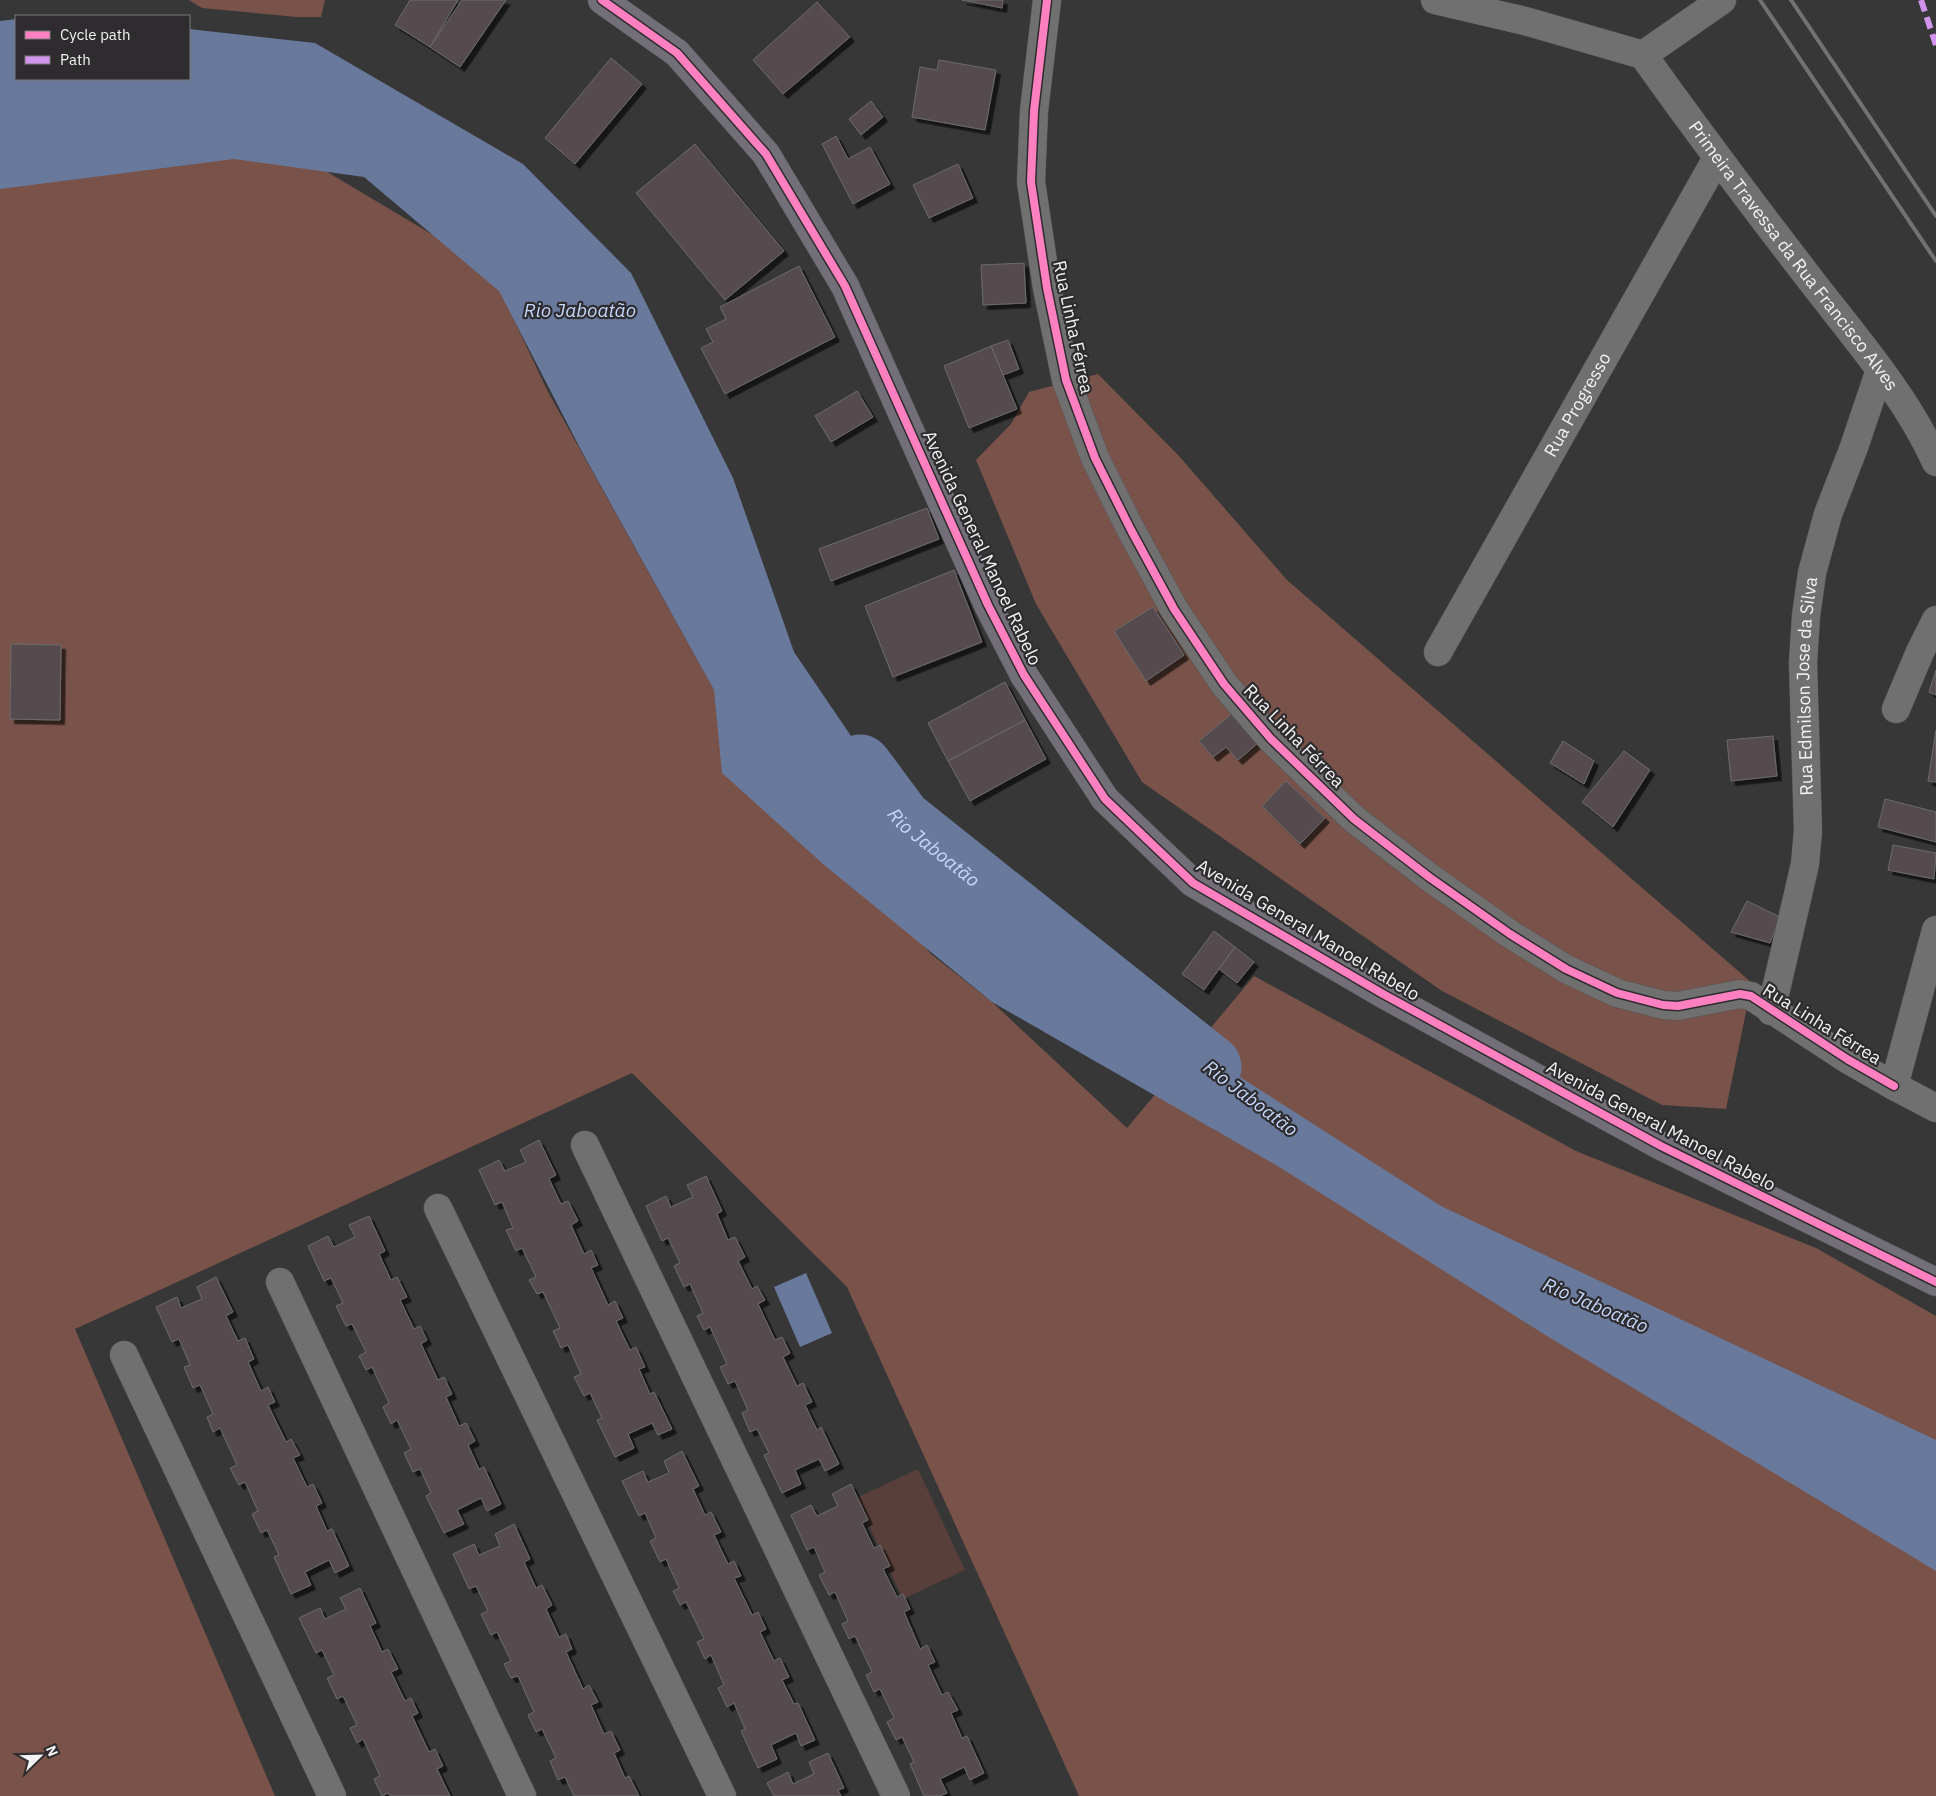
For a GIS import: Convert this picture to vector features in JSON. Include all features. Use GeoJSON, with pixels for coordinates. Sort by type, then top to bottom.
{"type":"FeatureCollection","features":[{"type":"Feature","properties":{"kind":"main road","name":"Avenida General Manoel Rabelo"},"geometry":{"type":"LineString","coordinates":[[602,0],[677,53],[766,154],[845,286],[988,605],[1024,676],[1105,799],[1193,883],[1383,994],[1661,1146],[1936,1282]]}},
{"type":"Feature","properties":{"kind":"street","name":"Rua Linha Férrea"},"geometry":{"type":"LineString","coordinates":[[1047,0],[1034,111],[1032,182],[1047,288],[1066,380],[1095,458],[1130,530],[1174,609],[1224,684],[1270,740],[1354,819],[1429,877],[1510,934],[1566,969],[1617,993],[1663,1005],[1678,1006],[1740,994],[1751,996],[1771,1011],[1847,1059],[1936,1108]]}},
{"type":"Feature","properties":{"kind":"street"},"geometry":{"type":"LineString","coordinates":[[1435,0],[1653,48],[1722,0]]}},
{"type":"Feature","properties":{"kind":"street","name":"Primeira Travessa da Rua Francisco Alves"},"geometry":{"type":"LineString","coordinates":[[1653,48],[1717,158],[1880,370],[1923,433],[1936,462]]}},
{"type":"Feature","properties":{"kind":"street","name":"Rua Progresso"},"geometry":{"type":"LineString","coordinates":[[1438,652],[1717,158]]}},
{"type":"Feature","properties":{"kind":"street","name":"Rua Edmilson Jose da Silva"},"geometry":{"type":"LineString","coordinates":[[1771,1011],[1805,864],[1808,831],[1803,663],[1806,616],[1812,573],[1828,514],[1854,447],[1880,370]]}},
{"type":"Feature","properties":{"kind":"street"},"geometry":{"type":"LineString","coordinates":[[1896,709],[1936,620]]}},
{"type":"Feature","properties":{"kind":"street"},"geometry":{"type":"LineString","coordinates":[[1894,1086],[1936,930]]}},
{"type":"Feature","properties":{"kind":"street"},"geometry":{"type":"LineString","coordinates":[[585,1145],[896,1796]]}},
{"type":"Feature","properties":{"kind":"street"},"geometry":{"type":"LineString","coordinates":[[438,1208],[722,1796]]}},
{"type":"Feature","properties":{"kind":"street"},"geometry":{"type":"LineString","coordinates":[[280,1282],[522,1796]]}},
{"type":"Feature","properties":{"kind":"street"},"geometry":{"type":"LineString","coordinates":[[124,1355],[332,1796]]}},
{"type":"Feature","properties":{"kind":"shaded area"},"geometry":{"type":"Polygon","coordinates":[[[189,0],[325,0],[321,17],[297,17],[202,8],[189,0]]]}},
{"type":"Feature","properties":{"kind":"shaded area"},"geometry":{"type":"Polygon","coordinates":[[[245,123],[490,269],[547,390],[723,706],[831,838],[931,954],[992,1002],[1127,1128],[1254,976],[1576,1151],[1816,1248],[1936,1316],[1936,1796],[1079,1796],[847,1287],[632,1073],[75,1329],[275,1796],[0,1796],[0,152],[245,123]]]}},
{"type":"Feature","properties":{"kind":"shaded area"},"geometry":{"type":"Polygon","coordinates":[[[1098,374],[1179,456],[1287,580],[1752,983],[1726,1109],[1662,1105],[1442,991],[1142,782],[1036,604],[976,460],[1011,424],[1029,392],[1098,374]]]}},
{"type":"Feature","properties":{"kind":"shaded area"},"geometry":{"type":"Polygon","coordinates":[[[918,1469],[965,1570],[903,1599],[856,1498],[918,1469]]]}},
{"type":"Feature","properties":{"kind":"water","name":"Rio Jaboatão"},"geometry":{"type":"Polygon","coordinates":[[[15,19],[15,80],[190,80],[190,29],[315,43],[523,164],[631,273],[733,478],[794,652],[961,898],[1441,1206],[1936,1440],[1936,1571],[1547,1336],[1276,1165],[992,1002],[823,864],[722,773],[714,690],[582,452],[499,291],[364,177],[234,159],[0,189],[0,21],[15,19]]]}},
{"type":"Feature","properties":{"kind":"water"},"geometry":{"type":"Polygon","coordinates":[[[806,1273],[832,1333],[800,1347],[774,1287],[806,1273]]]}},
{"type":"Feature","properties":{"kind":"building"},"geometry":{"type":"Polygon","coordinates":[[[410,0],[458,0],[430,47],[395,25],[410,0]]]}},
{"type":"Feature","properties":{"kind":"building"},"geometry":{"type":"Polygon","coordinates":[[[462,0],[506,0],[460,67],[430,47],[462,0]]]}},
{"type":"Feature","properties":{"kind":"building"},"geometry":{"type":"Polygon","coordinates":[[[962,0],[1003,0],[1002,8],[962,0]]]}},
{"type":"Feature","properties":{"kind":"building"},"geometry":{"type":"Polygon","coordinates":[[[817,2],[850,37],[783,94],[753,60],[817,2]]]}},
{"type":"Feature","properties":{"kind":"building"},"geometry":{"type":"Polygon","coordinates":[[[611,58],[642,84],[575,164],[545,138],[611,58]]]}},
{"type":"Feature","properties":{"kind":"building"},"geometry":{"type":"Polygon","coordinates":[[[939,60],[996,70],[985,130],[912,117],[920,67],[937,70],[939,60]]]}},
{"type":"Feature","properties":{"kind":"building"},"geometry":{"type":"Polygon","coordinates":[[[871,101],[883,117],[861,135],[849,119],[871,101]]]}},
{"type":"Feature","properties":{"kind":"building"},"geometry":{"type":"Polygon","coordinates":[[[836,136],[848,159],[870,147],[890,184],[853,204],[822,144],[836,136]]]}},
{"type":"Feature","properties":{"kind":"building"},"geometry":{"type":"Polygon","coordinates":[[[695,144],[784,251],[725,300],[636,193],[695,144]]]}},
{"type":"Feature","properties":{"kind":"building"},"geometry":{"type":"Polygon","coordinates":[[[958,164],[973,198],[929,218],[913,185],[958,164]]]}},
{"type":"Feature","properties":{"kind":"building"},"geometry":{"type":"Polygon","coordinates":[[[1024,263],[1026,303],[983,305],[981,265],[1024,263]]]}},
{"type":"Feature","properties":{"kind":"building"},"geometry":{"type":"Polygon","coordinates":[[[799,266],[835,337],[725,394],[701,348],[713,342],[706,329],[726,319],[720,307],[799,266]]]}},
{"type":"Feature","properties":{"kind":"building"},"geometry":{"type":"Polygon","coordinates":[[[1008,340],[1019,369],[1003,375],[991,346],[1008,340]]]}},
{"type":"Feature","properties":{"kind":"building"},"geometry":{"type":"Polygon","coordinates":[[[991,346],[1017,409],[969,428],[944,366],[991,346]]]}},
{"type":"Feature","properties":{"kind":"building"},"geometry":{"type":"Polygon","coordinates":[[[857,391],[873,417],[831,442],[815,416],[857,391]]]}},
{"type":"Feature","properties":{"kind":"building"},"geometry":{"type":"Polygon","coordinates":[[[927,508],[939,539],[831,581],[819,549],[927,508]]]}},
{"type":"Feature","properties":{"kind":"building"},"geometry":{"type":"Polygon","coordinates":[[[954,570],[982,642],[893,677],[865,606],[954,570]]]}},
{"type":"Feature","properties":{"kind":"building"},"geometry":{"type":"Polygon","coordinates":[[[1153,607],[1184,655],[1146,681],[1114,631],[1153,607]]]}},
{"type":"Feature","properties":{"kind":"building"},"geometry":{"type":"Polygon","coordinates":[[[11,644],[61,645],[60,720],[10,719],[11,644]]]}},
{"type":"Feature","properties":{"kind":"building"},"geometry":{"type":"Polygon","coordinates":[[[1936,670],[1936,695],[1929,692],[1936,670]]]}},
{"type":"Feature","properties":{"kind":"building"},"geometry":{"type":"Polygon","coordinates":[[[1005,682],[1025,720],[948,761],[928,723],[1005,682]]]}},
{"type":"Feature","properties":{"kind":"building"},"geometry":{"type":"Polygon","coordinates":[[[1234,712],[1259,742],[1238,760],[1226,747],[1213,757],[1199,741],[1234,712]]]}},
{"type":"Feature","properties":{"kind":"building"},"geometry":{"type":"Polygon","coordinates":[[[1025,720],[1046,759],[970,801],[948,761],[1025,720]]]}},
{"type":"Feature","properties":{"kind":"building"},"geometry":{"type":"Polygon","coordinates":[[[1936,730],[1936,782],[1928,781],[1936,730]]]}},
{"type":"Feature","properties":{"kind":"building"},"geometry":{"type":"Polygon","coordinates":[[[1773,736],[1777,776],[1731,781],[1727,740],[1773,736]]]}},
{"type":"Feature","properties":{"kind":"building"},"geometry":{"type":"Polygon","coordinates":[[[1563,741],[1594,761],[1584,784],[1550,763],[1563,741]]]}},
{"type":"Feature","properties":{"kind":"building"},"geometry":{"type":"Polygon","coordinates":[[[1624,751],[1650,770],[1613,827],[1582,802],[1624,751]]]}},
{"type":"Feature","properties":{"kind":"building"},"geometry":{"type":"Polygon","coordinates":[[[1286,781],[1325,818],[1300,844],[1262,806],[1286,781]]]}},
{"type":"Feature","properties":{"kind":"building"},"geometry":{"type":"Polygon","coordinates":[[[1885,799],[1936,812],[1936,842],[1878,827],[1885,799]]]}},
{"type":"Feature","properties":{"kind":"building"},"geometry":{"type":"Polygon","coordinates":[[[1893,845],[1936,853],[1934,879],[1888,870],[1893,845]]]}},
{"type":"Feature","properties":{"kind":"building"},"geometry":{"type":"Polygon","coordinates":[[[1747,901],[1780,917],[1770,943],[1731,932],[1747,901]]]}},
{"type":"Feature","properties":{"kind":"building"},"geometry":{"type":"Polygon","coordinates":[[[1214,931],[1235,947],[1204,990],[1182,974],[1214,931]]]}},
{"type":"Feature","properties":{"kind":"building"},"geometry":{"type":"Polygon","coordinates":[[[1235,947],[1254,962],[1237,983],[1219,969],[1235,947]]]}},
{"type":"Feature","properties":{"kind":"building"},"geometry":{"type":"Polygon","coordinates":[[[539,1140],[556,1175],[549,1179],[561,1204],[568,1201],[578,1221],[571,1225],[584,1254],[591,1250],[598,1265],[591,1268],[608,1305],[615,1301],[623,1318],[616,1321],[630,1350],[636,1347],[645,1367],[639,1369],[650,1394],[654,1392],[672,1429],[658,1435],[652,1423],[628,1434],[634,1448],[615,1457],[597,1420],[602,1418],[590,1393],[584,1396],[574,1377],[581,1374],[568,1345],[561,1348],[553,1331],[560,1328],[543,1292],[537,1294],[529,1280],[536,1277],[522,1248],[516,1251],[506,1230],[513,1228],[502,1202],[495,1205],[479,1170],[499,1160],[505,1171],[526,1162],[520,1150],[539,1140]]]}},
{"type":"Feature","properties":{"kind":"building"},"geometry":{"type":"Polygon","coordinates":[[[706,1176],[722,1211],[717,1214],[728,1240],[735,1237],[745,1257],[738,1261],[752,1289],[757,1286],[765,1300],[758,1304],[775,1340],[782,1337],[790,1353],[783,1357],[797,1386],[803,1383],[812,1402],[805,1405],[817,1430],[821,1427],[839,1464],[825,1471],[819,1459],[795,1470],[801,1484],[782,1493],[764,1455],[769,1453],[757,1429],[750,1432],[742,1413],[748,1410],[735,1381],[728,1384],[720,1367],[727,1364],[710,1327],[704,1330],[697,1316],[703,1313],[690,1284],[684,1287],[674,1266],[680,1263],[668,1238],[662,1241],[646,1206],[666,1196],[671,1207],[693,1197],[687,1185],[706,1176]]]}},
{"type":"Feature","properties":{"kind":"building"},"geometry":{"type":"Polygon","coordinates":[[[369,1216],[385,1251],[379,1254],[391,1280],[397,1277],[407,1297],[400,1300],[414,1329],[420,1326],[427,1340],[421,1344],[438,1380],[444,1377],[452,1394],[446,1397],[459,1426],[466,1423],[475,1441],[468,1445],[479,1469],[484,1467],[501,1504],[487,1511],[481,1498],[457,1510],[464,1524],[444,1533],[426,1496],[431,1493],[420,1469],[413,1472],[404,1453],[411,1449],[397,1420],[391,1424],[383,1407],[389,1403],[372,1367],[366,1370],[359,1356],[366,1352],[352,1324],[346,1326],[336,1306],[343,1303],[331,1278],[324,1281],[308,1246],[328,1236],[334,1247],[355,1237],[349,1225],[369,1216]]]}},
{"type":"Feature","properties":{"kind":"building"},"geometry":{"type":"Polygon","coordinates":[[[216,1277],[233,1312],[226,1316],[238,1341],[245,1338],[254,1359],[248,1362],[261,1391],[268,1387],[275,1402],[268,1405],[286,1442],[291,1439],[300,1455],[293,1458],[307,1487],[313,1484],[322,1503],[316,1506],[327,1531],[332,1529],[349,1566],[335,1573],[329,1560],[305,1572],[311,1585],[291,1594],[274,1557],[279,1555],[267,1530],[261,1533],[252,1514],[258,1511],[245,1482],[239,1485],[230,1468],[237,1465],[220,1428],[213,1432],[207,1417],[213,1414],[200,1385],[193,1388],[184,1367],[190,1365],[179,1339],[172,1342],[156,1307],[177,1297],[181,1308],[202,1299],[197,1287],[216,1277]]]}},
{"type":"Feature","properties":{"kind":"building"},"geometry":{"type":"Polygon","coordinates":[[[682,1451],[699,1486],[693,1489],[705,1515],[711,1512],[721,1532],[714,1535],[728,1564],[734,1561],[741,1576],[734,1578],[752,1615],[758,1612],[766,1629],[760,1632],[774,1661],[780,1658],[789,1677],[782,1680],[794,1704],[798,1703],[815,1740],[801,1746],[796,1733],[771,1745],[777,1759],[758,1768],[741,1731],[745,1729],[734,1703],[727,1707],[718,1688],[724,1685],[711,1655],[705,1659],[697,1642],[704,1639],[686,1602],[680,1605],[673,1591],[679,1588],[666,1559],[660,1562],[650,1541],[656,1538],[645,1513],[639,1516],[622,1481],[643,1471],[648,1482],[669,1473],[664,1461],[682,1451]]]}},
{"type":"Feature","properties":{"kind":"building"},"geometry":{"type":"Polygon","coordinates":[[[851,1484],[868,1520],[862,1523],[874,1548],[880,1545],[890,1566],[883,1569],[897,1597],[903,1594],[910,1609],[904,1612],[920,1649],[927,1645],[935,1662],[928,1665],[942,1695],[948,1692],[958,1710],[951,1713],[962,1738],[967,1736],[984,1773],[970,1780],[964,1767],[940,1779],[947,1793],[939,1796],[924,1796],[910,1764],[914,1762],[902,1737],[896,1740],[887,1722],[894,1718],[880,1689],[874,1692],[866,1675],[872,1672],[855,1636],[849,1639],[842,1624],[848,1621],[835,1592],[829,1595],[819,1575],[825,1572],[814,1547],[807,1550],[791,1515],[811,1505],[817,1516],[838,1506],[832,1494],[851,1484]]]}},
{"type":"Feature","properties":{"kind":"building"},"geometry":{"type":"Polygon","coordinates":[[[514,1524],[530,1559],[524,1562],[536,1588],[542,1585],[552,1605],[546,1609],[559,1637],[566,1634],[572,1649],[566,1652],[583,1689],[589,1685],[598,1702],[591,1705],[604,1734],[611,1731],[620,1750],[614,1753],[625,1778],[629,1776],[639,1796],[574,1796],[565,1777],[558,1780],[550,1761],[556,1758],[542,1729],[536,1732],[528,1715],[534,1712],[518,1676],[511,1678],[504,1664],[511,1661],[497,1632],[491,1635],[481,1614],[488,1611],[476,1586],[469,1589],[453,1554],[474,1544],[479,1555],[500,1546],[495,1534],[514,1524]]]}},
{"type":"Feature","properties":{"kind":"building"},"geometry":{"type":"Polygon","coordinates":[[[360,1588],[376,1623],[370,1626],[382,1652],[388,1649],[398,1669],[391,1672],[405,1701],[411,1698],[418,1713],[412,1716],[429,1752],[435,1749],[443,1766],[437,1769],[450,1796],[390,1796],[388,1793],[382,1796],[374,1779],[380,1776],[363,1739],[357,1743],[350,1728],[357,1725],[343,1696],[337,1699],[327,1678],[334,1675],[322,1650],[316,1653],[299,1618],[320,1608],[325,1619],[346,1609],[340,1598],[360,1588]]]}},
{"type":"Feature","properties":{"kind":"building"},"geometry":{"type":"Polygon","coordinates":[[[828,1753],[844,1788],[838,1790],[841,1796],[774,1796],[767,1783],[788,1772],[793,1784],[814,1774],[809,1762],[828,1753]]]}},
{"type":"Feature","properties":{"kind":"waterway","name":"Rio Jaboatão"},"geometry":{"type":"LineString","coordinates":[[860,767],[900,821],[1209,1067]]}},
{"type":"Feature","properties":{"kind":"railway"},"geometry":{"type":"LineString","coordinates":[[1760,0],[1936,261]]}},
{"type":"Feature","properties":{"kind":"railway"},"geometry":{"type":"LineString","coordinates":[[1791,0],[1936,216]]}},
{"type":"Feature","properties":{"kind":"marked path"},"geometry":{"type":"LineString","coordinates":[[1921,0],[1936,45]]}},
{"type":"Feature","properties":{"kind":"cycle path"},"geometry":{"type":"LineString","coordinates":[[602,0],[677,53],[766,154],[845,286],[988,605],[1024,675],[1105,799],[1193,883],[1383,994],[1661,1146],[1936,1282]]}},
{"type":"Feature","properties":{"kind":"cycle path"},"geometry":{"type":"LineString","coordinates":[[1047,0],[1034,111],[1031,182],[1047,288],[1066,380],[1095,458],[1131,530],[1174,609],[1224,684],[1271,739],[1354,819],[1429,877],[1510,934],[1566,969],[1617,993],[1663,1005],[1678,1006],[1740,994],[1751,996],[1847,1059],[1894,1086]]}}]}
